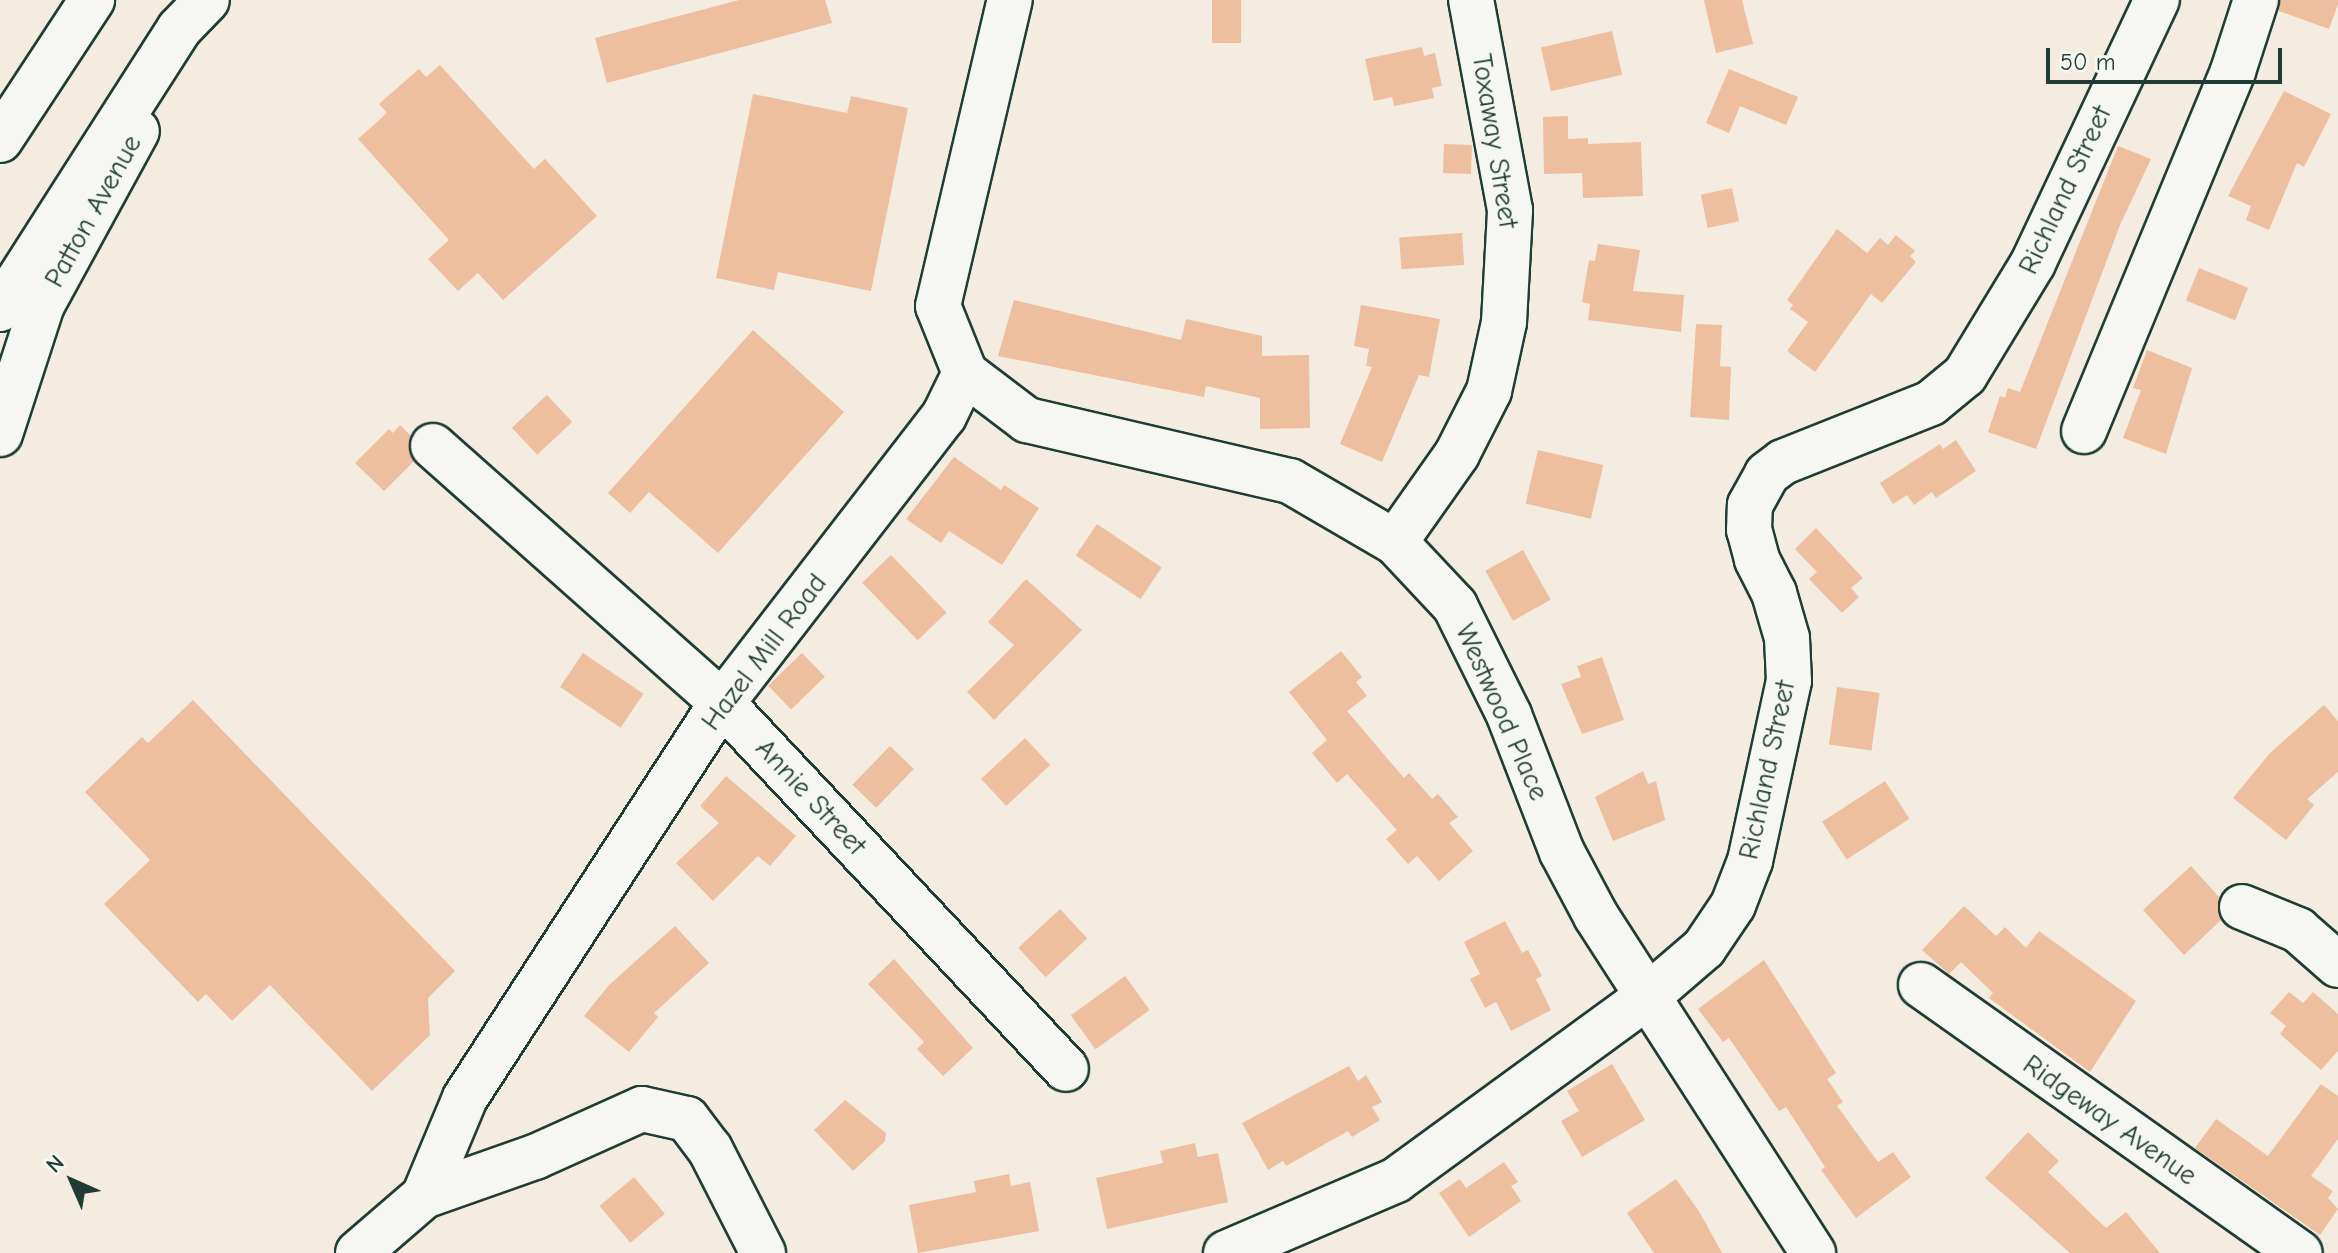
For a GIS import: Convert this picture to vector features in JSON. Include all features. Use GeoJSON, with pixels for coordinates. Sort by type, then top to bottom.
{"type":"FeatureCollection","features":[{"type":"Feature","properties":{"kind":"main road"},"geometry":{"type":"LineString","coordinates":[[0,140],[92,0]]}},
{"type":"Feature","properties":{"kind":"main road"},"geometry":{"type":"LineString","coordinates":[[0,309],[179,29],[207,0]]}},
{"type":"Feature","properties":{"kind":"main road","name":"Patton Avenue"},"geometry":{"type":"LineString","coordinates":[[0,434],[42,305],[213,0]]}},
{"type":"Feature","properties":{"kind":"main road"},"geometry":{"type":"LineString","coordinates":[[965,373],[938,306],[1010,0]]}},
{"type":"Feature","properties":{"kind":"main road","name":"Toxaway Street"},"geometry":{"type":"LineString","coordinates":[[1395,542],[1457,454],[1489,391],[1504,322],[1510,210],[1471,0]]}},
{"type":"Feature","properties":{"kind":"main road","name":"Richland Street"},"geometry":{"type":"LineString","coordinates":[[1226,1253],[1396,1180],[1647,997],[1704,948],[1733,905],[1750,861],[1777,750],[1789,681],[1787,638],[1774,593],[1757,559],[1749,530],[1750,505],[1767,474],[1783,462],[1931,403],[1965,375],[2033,263],[2157,0]]}},
{"type":"Feature","properties":{"kind":"main road"},"geometry":{"type":"LineString","coordinates":[[2084,431],[2233,71],[2256,0]]}},
{"type":"Feature","properties":{"kind":"main road","name":"Westwood Place"},"geometry":{"type":"LineString","coordinates":[[965,373],[1027,420],[1290,481],[1395,542],[1455,606],[1475,642],[1562,852],[1647,997],[1813,1253]]}},
{"type":"Feature","properties":{"kind":"main road","name":"Hazel Mill Road"},"geometry":{"type":"LineString","coordinates":[[358,1253],[424,1196],[465,1098],[722,703],[944,416],[965,373]]}},
{"type":"Feature","properties":{"kind":"main road","name":"Annie Street"},"geometry":{"type":"LineString","coordinates":[[433,446],[722,703],[1066,1069]]}},
{"type":"Feature","properties":{"kind":"main road"},"geometry":{"type":"LineString","coordinates":[[2242,907],[2298,930],[2338,965]]}},
{"type":"Feature","properties":{"kind":"main road","name":"Ridgeway Avenue"},"geometry":{"type":"LineString","coordinates":[[1921,985],[2300,1253]]}},
{"type":"Feature","properties":{"kind":"main road"},"geometry":{"type":"LineString","coordinates":[[424,1196],[535,1157],[642,1109],[687,1119],[710,1149],[763,1253]]}},
{"type":"Feature","properties":{"kind":"building"},"geometry":{"type":"Polygon","coordinates":[[[739,0],[825,0],[832,23],[607,83],[595,38],[739,0]]]}},
{"type":"Feature","properties":{"kind":"building"},"geometry":{"type":"Polygon","coordinates":[[[1212,0],[1241,0],[1241,43],[1212,43],[1212,0]]]}},
{"type":"Feature","properties":{"kind":"building"},"geometry":{"type":"Polygon","coordinates":[[[1704,0],[1742,0],[1753,44],[1716,53],[1704,0]]]}},
{"type":"Feature","properties":{"kind":"building"},"geometry":{"type":"Polygon","coordinates":[[[2280,0],[2338,0],[2338,4],[2329,29],[2279,11],[2280,0]]]}},
{"type":"Feature","properties":{"kind":"building"},"geometry":{"type":"Polygon","coordinates":[[[1612,31],[1622,75],[1551,91],[1541,47],[1612,31]]]}},
{"type":"Feature","properties":{"kind":"building"},"geometry":{"type":"Polygon","coordinates":[[[1422,47],[1424,56],[1435,53],[1442,86],[1432,88],[1434,98],[1394,106],[1392,97],[1374,101],[1365,59],[1422,47]]]}},
{"type":"Feature","properties":{"kind":"building"},"geometry":{"type":"Polygon","coordinates":[[[440,65],[534,169],[545,159],[597,216],[503,300],[478,273],[458,291],[428,259],[449,240],[358,139],[387,113],[379,104],[419,69],[426,77],[440,65]]]}},
{"type":"Feature","properties":{"kind":"building"},"geometry":{"type":"Polygon","coordinates":[[[1729,69],[1798,97],[1786,125],[1740,106],[1729,133],[1706,123],[1729,69]]]}},
{"type":"Feature","properties":{"kind":"building"},"geometry":{"type":"Polygon","coordinates":[[[2284,91],[2331,114],[2304,167],[2297,163],[2269,230],[2246,220],[2251,206],[2228,196],[2284,91]]]}},
{"type":"Feature","properties":{"kind":"building"},"geometry":{"type":"Polygon","coordinates":[[[753,94],[847,113],[851,96],[908,108],[871,291],[778,272],[774,290],[716,278],[753,94]]]}},
{"type":"Feature","properties":{"kind":"building"},"geometry":{"type":"Polygon","coordinates":[[[1568,116],[1568,139],[1588,138],[1588,144],[1641,142],[1643,196],[1583,198],[1582,173],[1544,174],[1543,117],[1568,116]]]}},
{"type":"Feature","properties":{"kind":"building"},"geometry":{"type":"Polygon","coordinates":[[[1444,144],[1472,145],[1471,174],[1443,173],[1444,144]]]}},
{"type":"Feature","properties":{"kind":"building"},"geometry":{"type":"Polygon","coordinates":[[[2118,146],[2151,159],[2120,225],[2036,449],[1988,432],[2000,396],[2005,398],[2008,388],[2020,392],[2118,146]]]}},
{"type":"Feature","properties":{"kind":"building"},"geometry":{"type":"Polygon","coordinates":[[[1732,188],[1739,221],[1708,228],[1701,195],[1732,188]]]}},
{"type":"Feature","properties":{"kind":"building"},"geometry":{"type":"Polygon","coordinates":[[[1837,229],[1867,253],[1880,238],[1888,245],[1896,235],[1915,251],[1910,256],[1916,262],[1882,303],[1871,294],[1815,372],[1787,351],[1808,322],[1790,309],[1793,305],[1787,300],[1837,229]]]}},
{"type":"Feature","properties":{"kind":"building"},"geometry":{"type":"Polygon","coordinates":[[[1462,233],[1464,265],[1401,269],[1399,237],[1462,233]]]}},
{"type":"Feature","properties":{"kind":"building"},"geometry":{"type":"Polygon","coordinates":[[[1598,244],[1640,250],[1633,291],[1684,295],[1681,332],[1588,320],[1590,304],[1582,302],[1589,260],[1595,261],[1598,244]]]}},
{"type":"Feature","properties":{"kind":"building"},"geometry":{"type":"Polygon","coordinates":[[[2199,268],[2248,288],[2235,320],[2186,300],[2199,268]]]}},
{"type":"Feature","properties":{"kind":"building"},"geometry":{"type":"Polygon","coordinates":[[[1014,300],[1181,340],[1186,319],[1262,336],[1262,356],[1309,355],[1310,428],[1260,429],[1260,398],[1206,386],[1204,397],[998,356],[1014,300]]]}},
{"type":"Feature","properties":{"kind":"building"},"geometry":{"type":"Polygon","coordinates":[[[1361,305],[1440,319],[1429,377],[1419,375],[1382,462],[1340,444],[1372,367],[1366,366],[1369,349],[1354,346],[1361,305]]]}},
{"type":"Feature","properties":{"kind":"building"},"geometry":{"type":"Polygon","coordinates":[[[1696,324],[1722,325],[1720,366],[1731,367],[1729,420],[1690,417],[1696,324]]]}},
{"type":"Feature","properties":{"kind":"building"},"geometry":{"type":"Polygon","coordinates":[[[753,330],[844,412],[718,553],[649,492],[630,513],[608,493],[753,330]]]}},
{"type":"Feature","properties":{"kind":"building"},"geometry":{"type":"Polygon","coordinates":[[[2147,350],[2192,368],[2166,454],[2123,438],[2141,390],[2133,388],[2147,350]]]}},
{"type":"Feature","properties":{"kind":"building"},"geometry":{"type":"Polygon","coordinates":[[[547,395],[572,422],[537,455],[512,428],[547,395]]]}},
{"type":"Feature","properties":{"kind":"building"},"geometry":{"type":"Polygon","coordinates":[[[400,425],[411,436],[414,461],[384,491],[355,463],[389,429],[393,433],[400,425]]]}},
{"type":"Feature","properties":{"kind":"building"},"geometry":{"type":"Polygon","coordinates":[[[1956,440],[1976,471],[1936,498],[1932,492],[1914,505],[1907,495],[1893,504],[1880,483],[1940,444],[1943,449],[1956,440]]]}},
{"type":"Feature","properties":{"kind":"building"},"geometry":{"type":"Polygon","coordinates":[[[1538,450],[1603,465],[1591,519],[1526,504],[1538,450]]]}},
{"type":"Feature","properties":{"kind":"building"},"geometry":{"type":"Polygon","coordinates":[[[954,457],[1001,490],[1004,485],[1039,508],[1002,565],[949,531],[941,543],[906,519],[954,457]]]}},
{"type":"Feature","properties":{"kind":"building"},"geometry":{"type":"Polygon","coordinates":[[[1097,524],[1162,568],[1140,599],[1076,556],[1097,524]]]}},
{"type":"Feature","properties":{"kind":"building"},"geometry":{"type":"Polygon","coordinates":[[[1816,528],[1863,578],[1851,588],[1859,597],[1842,613],[1809,579],[1817,572],[1795,549],[1816,528]]]}},
{"type":"Feature","properties":{"kind":"building"},"geometry":{"type":"Polygon","coordinates":[[[1523,550],[1551,600],[1513,621],[1485,571],[1523,550]]]}},
{"type":"Feature","properties":{"kind":"building"},"geometry":{"type":"Polygon","coordinates":[[[891,555],[947,613],[918,640],[862,583],[891,555]]]}},
{"type":"Feature","properties":{"kind":"building"},"geometry":{"type":"Polygon","coordinates":[[[1026,579],[1082,630],[994,720],[967,692],[1014,645],[988,622],[1026,579]]]}},
{"type":"Feature","properties":{"kind":"building"},"geometry":{"type":"Polygon","coordinates":[[[1341,651],[1362,677],[1356,682],[1367,696],[1347,711],[1404,778],[1409,773],[1432,799],[1438,794],[1458,817],[1449,823],[1473,851],[1439,881],[1417,856],[1408,864],[1386,839],[1397,830],[1347,774],[1337,783],[1312,753],[1327,740],[1289,692],[1341,651]]]}},
{"type":"Feature","properties":{"kind":"building"},"geometry":{"type":"Polygon","coordinates":[[[583,653],[644,694],[621,728],[560,687],[583,653]]]}},
{"type":"Feature","properties":{"kind":"building"},"geometry":{"type":"Polygon","coordinates":[[[802,653],[825,677],[791,709],[768,686],[802,653]]]}},
{"type":"Feature","properties":{"kind":"building"},"geometry":{"type":"Polygon","coordinates":[[[1602,657],[1624,720],[1582,734],[1561,684],[1581,677],[1577,666],[1602,657]]]}},
{"type":"Feature","properties":{"kind":"building"},"geometry":{"type":"Polygon","coordinates":[[[1837,687],[1880,693],[1872,750],[1829,744],[1837,687]]]}},
{"type":"Feature","properties":{"kind":"building"},"geometry":{"type":"Polygon","coordinates":[[[193,700],[455,971],[428,998],[430,1035],[372,1091],[270,985],[232,1021],[206,994],[198,1002],[104,904],[150,860],[85,792],[142,737],[148,743],[193,700]]]}},
{"type":"Feature","properties":{"kind":"building"},"geometry":{"type":"Polygon","coordinates":[[[2324,705],[2338,721],[2338,772],[2307,799],[2314,805],[2286,840],[2233,798],[2270,753],[2324,705]]]}},
{"type":"Feature","properties":{"kind":"building"},"geometry":{"type":"Polygon","coordinates":[[[1025,738],[1050,765],[1006,806],[981,779],[1025,738]]]}},
{"type":"Feature","properties":{"kind":"building"},"geometry":{"type":"Polygon","coordinates":[[[890,746],[914,769],[876,808],[852,785],[890,746]]]}},
{"type":"Feature","properties":{"kind":"building"},"geometry":{"type":"Polygon","coordinates":[[[1643,771],[1648,784],[1656,781],[1665,820],[1613,841],[1595,797],[1643,771]]]}},
{"type":"Feature","properties":{"kind":"building"},"geometry":{"type":"Polygon","coordinates":[[[726,776],[796,836],[770,866],[758,856],[713,901],[676,863],[719,823],[700,806],[726,776]]]}},
{"type":"Feature","properties":{"kind":"building"},"geometry":{"type":"Polygon","coordinates":[[[1885,781],[1910,819],[1847,860],[1822,822],[1885,781]]]}},
{"type":"Feature","properties":{"kind":"building"},"geometry":{"type":"Polygon","coordinates":[[[2191,866],[2219,897],[2221,920],[2184,955],[2143,910],[2191,866]]]}},
{"type":"Feature","properties":{"kind":"building"},"geometry":{"type":"Polygon","coordinates":[[[1964,906],[1996,936],[2005,927],[2026,948],[2039,931],[2136,1001],[2090,1072],[1989,998],[1993,993],[1961,962],[1949,974],[1922,950],[1964,906]]]}},
{"type":"Feature","properties":{"kind":"building"},"geometry":{"type":"Polygon","coordinates":[[[1060,909],[1087,938],[1046,977],[1018,948],[1060,909]]]}},
{"type":"Feature","properties":{"kind":"building"},"geometry":{"type":"Polygon","coordinates":[[[1505,921],[1522,953],[1528,950],[1542,976],[1536,979],[1551,1010],[1511,1031],[1496,1002],[1485,1008],[1470,979],[1480,974],[1464,942],[1505,921]]]}},
{"type":"Feature","properties":{"kind":"building"},"geometry":{"type":"Polygon","coordinates":[[[675,926],[709,963],[654,1013],[658,1017],[629,1052],[584,1016],[609,985],[675,926]]]}},
{"type":"Feature","properties":{"kind":"building"},"geometry":{"type":"Polygon","coordinates":[[[894,959],[973,1048],[943,1076],[917,1049],[924,1042],[868,984],[894,959]]]}},
{"type":"Feature","properties":{"kind":"building"},"geometry":{"type":"Polygon","coordinates":[[[1764,960],[1836,1073],[1827,1079],[1843,1102],[1837,1106],[1878,1162],[1893,1152],[1911,1177],[1856,1218],[1821,1170],[1825,1167],[1786,1107],[1779,1111],[1729,1038],[1723,1042],[1698,1009],[1764,960]]]}},
{"type":"Feature","properties":{"kind":"building"},"geometry":{"type":"Polygon","coordinates":[[[1125,976],[1150,1010],[1095,1049],[1071,1015],[1125,976]]]}},
{"type":"Feature","properties":{"kind":"building"},"geometry":{"type":"Polygon","coordinates":[[[2289,992],[2303,1003],[2313,992],[2338,1014],[2338,1051],[2321,1070],[2280,1034],[2286,1026],[2270,1013],[2289,992]]]}},
{"type":"Feature","properties":{"kind":"building"},"geometry":{"type":"Polygon","coordinates":[[[1612,1064],[1645,1120],[1582,1157],[1561,1121],[1579,1111],[1567,1091],[1612,1064]]]}},
{"type":"Feature","properties":{"kind":"building"},"geometry":{"type":"Polygon","coordinates":[[[1349,1066],[1358,1081],[1366,1075],[1382,1102],[1372,1107],[1380,1120],[1352,1137],[1348,1131],[1286,1166],[1283,1161],[1268,1170],[1242,1123],[1349,1066]]]}},
{"type":"Feature","properties":{"kind":"building"},"geometry":{"type":"Polygon","coordinates":[[[2321,1084],[2338,1096],[2338,1139],[2311,1176],[2333,1191],[2328,1198],[2338,1209],[2320,1235],[2195,1148],[2216,1119],[2268,1156],[2321,1084]]]}},
{"type":"Feature","properties":{"kind":"building"},"geometry":{"type":"Polygon","coordinates":[[[845,1100],[886,1133],[885,1141],[853,1171],[814,1130],[845,1100]]]}},
{"type":"Feature","properties":{"kind":"building"},"geometry":{"type":"Polygon","coordinates":[[[2028,1132],[2059,1161],[2048,1172],[2106,1228],[2126,1212],[2160,1253],[2070,1253],[1985,1178],[2028,1132]]]}},
{"type":"Feature","properties":{"kind":"building"},"geometry":{"type":"Polygon","coordinates":[[[1195,1143],[1198,1157],[1218,1153],[1228,1202],[1107,1229],[1096,1178],[1163,1163],[1160,1151],[1195,1143]]]}},
{"type":"Feature","properties":{"kind":"building"},"geometry":{"type":"Polygon","coordinates":[[[1504,1162],[1518,1182],[1511,1186],[1521,1201],[1469,1237],[1439,1193],[1460,1179],[1466,1188],[1504,1162]]]}},
{"type":"Feature","properties":{"kind":"building"},"geometry":{"type":"Polygon","coordinates":[[[1009,1174],[1011,1186],[1030,1182],[1039,1231],[918,1253],[909,1205],[976,1192],[974,1181],[1009,1174]]]}},
{"type":"Feature","properties":{"kind":"building"},"geometry":{"type":"Polygon","coordinates":[[[634,1177],[665,1214],[630,1243],[600,1206],[634,1177]]]}},
{"type":"Feature","properties":{"kind":"building"},"geometry":{"type":"Polygon","coordinates":[[[1676,1179],[1700,1213],[1722,1253],[1654,1253],[1627,1213],[1676,1179]]]}}]}
